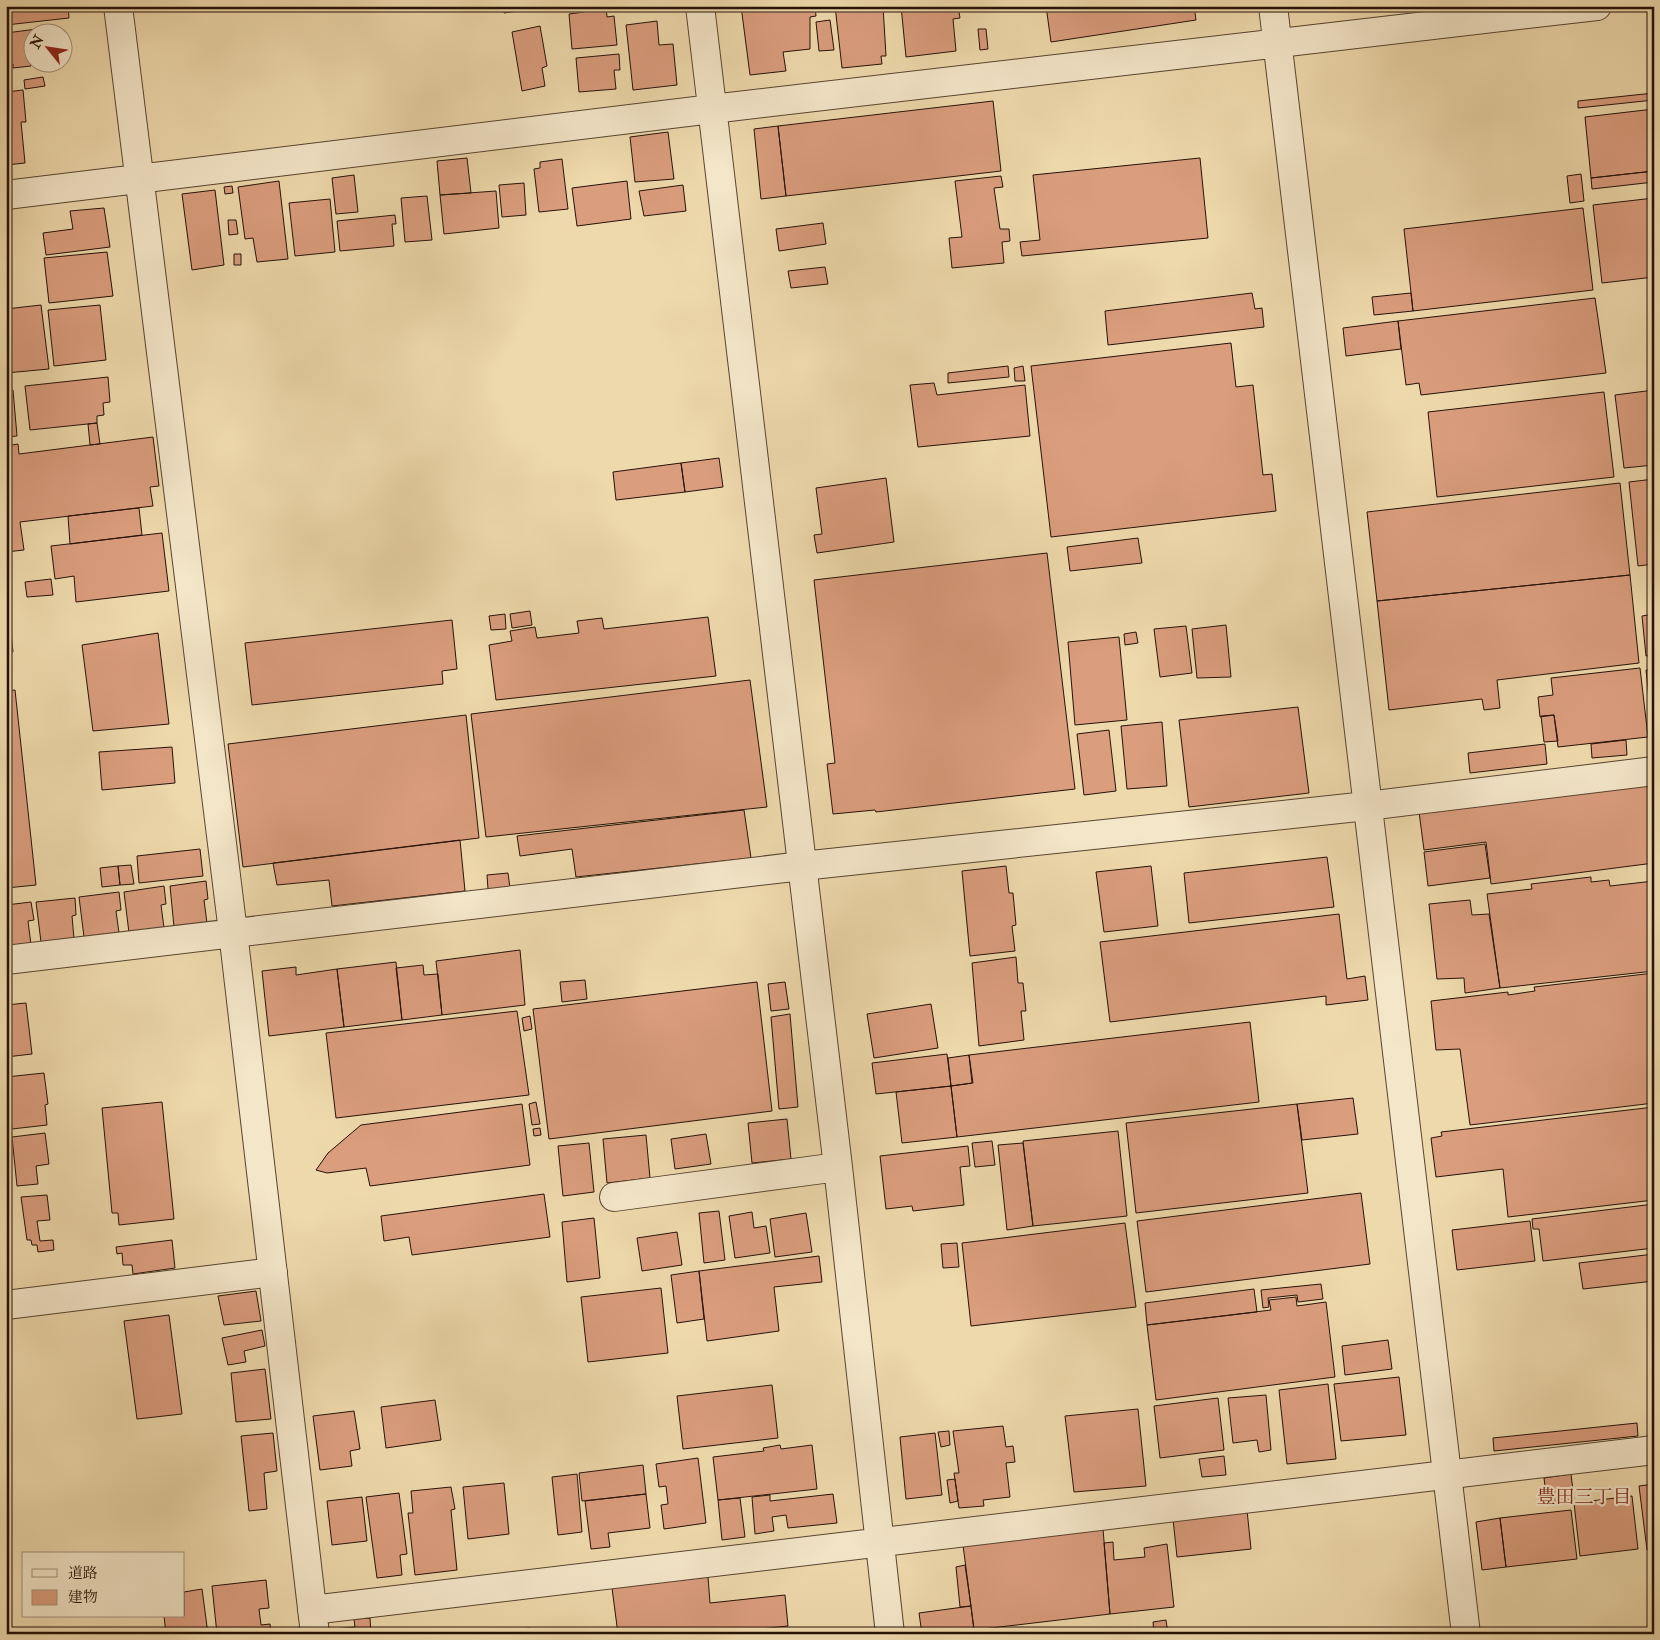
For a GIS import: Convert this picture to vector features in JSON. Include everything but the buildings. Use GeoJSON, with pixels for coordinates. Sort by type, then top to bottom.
{"type":"FeatureCollection","features":[{"type":"Feature","properties":{"kind":"street"},"geometry":{"type":"LineString","coordinates":[[118,6],[233,932],[313,1622],[879,1542],[1654,1450]]}},
{"type":"Feature","properties":{"kind":"street"},"geometry":{"type":"LineString","coordinates":[[700,6],[838,1167],[890,1634]]}},
{"type":"Feature","properties":{"kind":"street"},"geometry":{"type":"LineString","coordinates":[[1273,6],[1445,1474],[1466,1634]]}},
{"type":"Feature","properties":{"kind":"street"},"geometry":{"type":"LineString","coordinates":[[6,195],[712,109],[1278,45],[1597,6]]}},
{"type":"Feature","properties":{"kind":"street"},"geometry":{"type":"LineString","coordinates":[[6,960],[802,866],[1367,806],[1654,771]]}},
{"type":"Feature","properties":{"kind":"street"},"geometry":{"type":"LineString","coordinates":[[614,1197],[838,1167]]}},
{"type":"Feature","properties":{"kind":"street"},"geometry":{"type":"LineString","coordinates":[[6,1305],[273,1272]]}},
{"type":"Feature","properties":{"kind":"district","name":"豊田三丁目"},"geometry":{"type":"Point","coordinates":[1584,1496]}}]}
